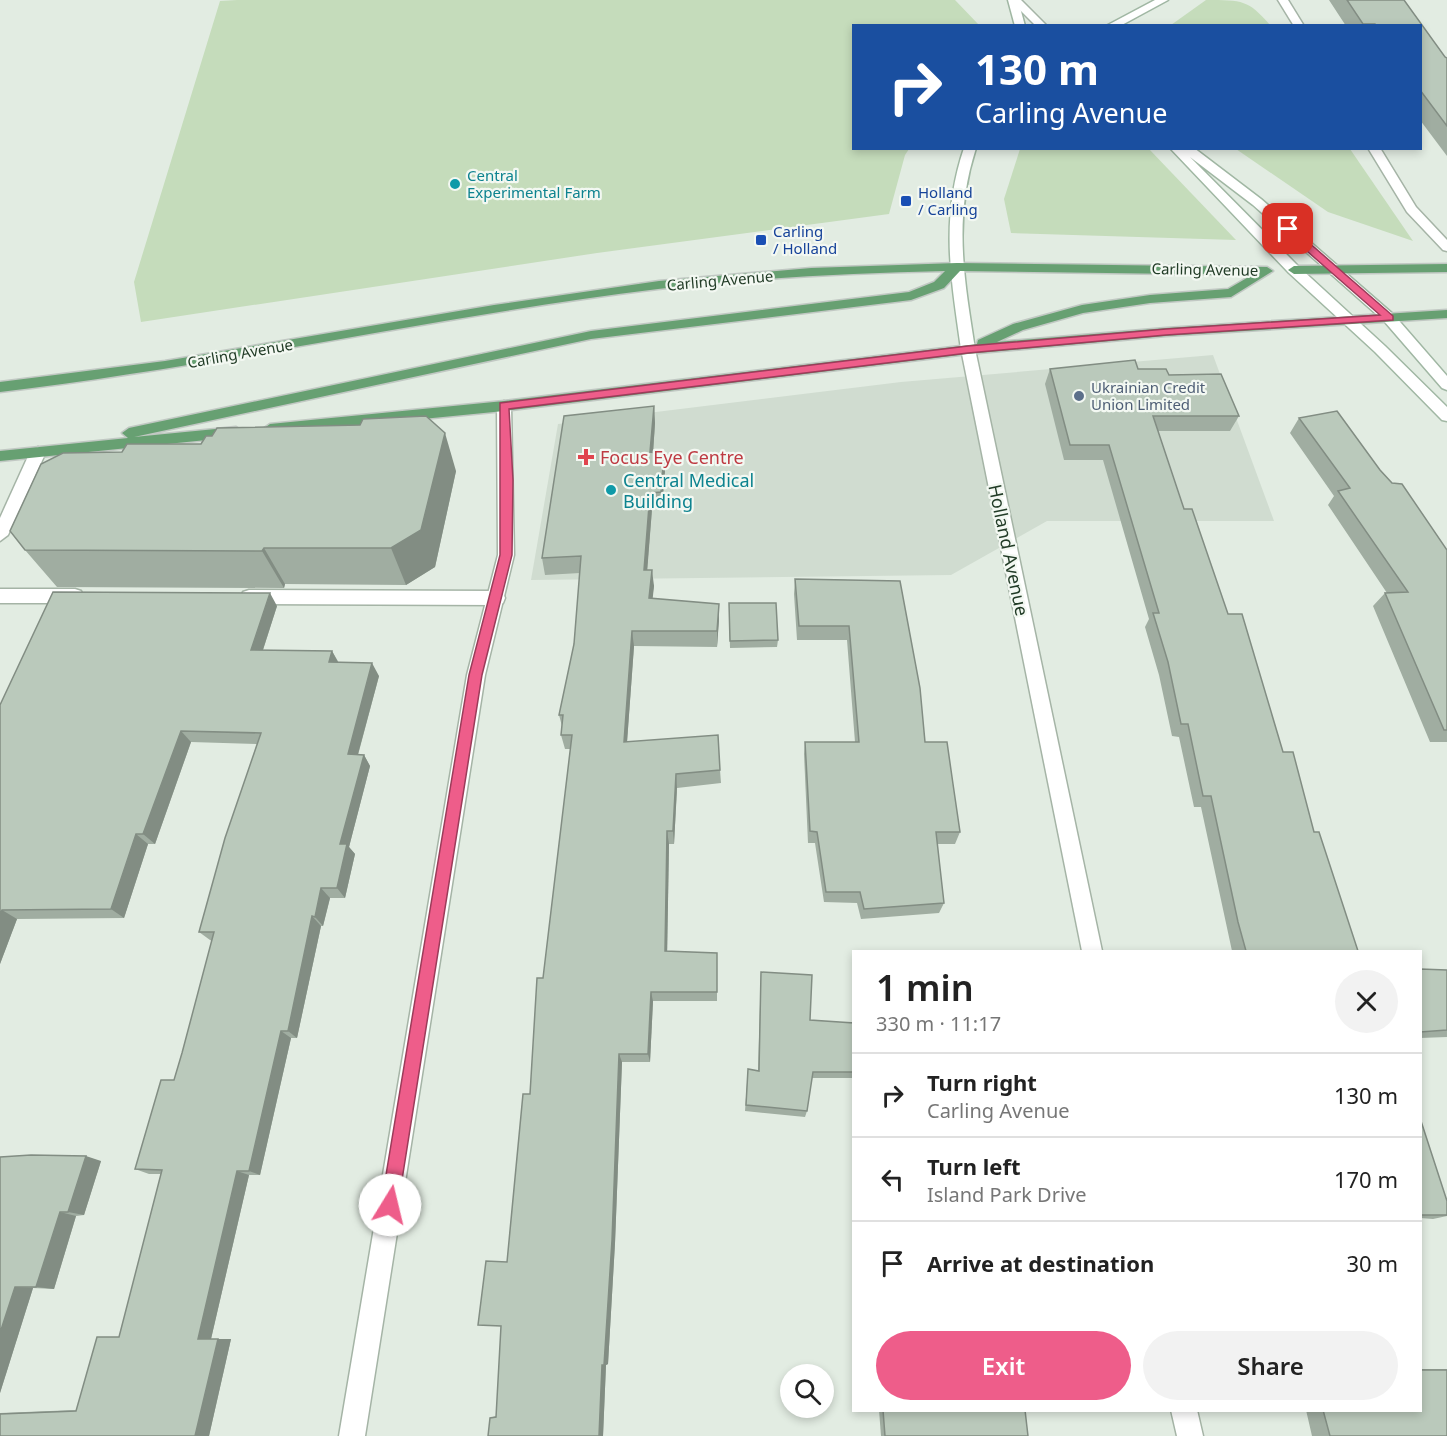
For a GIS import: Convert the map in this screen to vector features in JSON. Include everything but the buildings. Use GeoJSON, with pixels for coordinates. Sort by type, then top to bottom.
{"type":"FeatureCollection","features":[{"type":"Feature","properties":{"kind":"main road","name":"Carling Avenue"},"geometry":{"type":"LineString","coordinates":[[0,387],[202,361],[526,303],[650,286],[822,272],[957,267],[1267,271]]}},
{"type":"Feature","properties":{"kind":"main road"},"geometry":{"type":"LineString","coordinates":[[38,452],[591,335],[911,296],[939,285],[957,267]]}},
{"type":"Feature","properties":{"kind":"main road","name":"Carling Avenue"},"geometry":{"type":"LineString","coordinates":[[1294,270],[1447,268]]}},
{"type":"Feature","properties":{"kind":"main road"},"geometry":{"type":"LineString","coordinates":[[968,349],[1018,327],[1064,312],[1150,299],[1231,293],[1267,271]]}},
{"type":"Feature","properties":{"kind":"main road"},"geometry":{"type":"LineString","coordinates":[[0,456],[504,406],[968,349],[1447,314]]}},
{"type":"Feature","properties":{"kind":"street"},"geometry":{"type":"LineString","coordinates":[[1014,0],[1020,24]]}},
{"type":"Feature","properties":{"kind":"street"},"geometry":{"type":"LineString","coordinates":[[1014,0],[1040,24]]}},
{"type":"Feature","properties":{"kind":"street"},"geometry":{"type":"LineString","coordinates":[[1115,24],[1154,2],[1163,0]]}},
{"type":"Feature","properties":{"kind":"street"},"geometry":{"type":"LineString","coordinates":[[1283,0],[1298,24]]}},
{"type":"Feature","properties":{"kind":"street","name":"Holland Avenue"},"geometry":{"type":"LineString","coordinates":[[969,150],[957,185],[953,238],[968,349],[1092,950]]}},
{"type":"Feature","properties":{"kind":"street"},"geometry":{"type":"LineString","coordinates":[[1177,150],[1294,270],[1350,320],[1447,416]]}},
{"type":"Feature","properties":{"kind":"street"},"geometry":{"type":"LineString","coordinates":[[1189,150],[1257,202],[1389,318],[1447,385]]}},
{"type":"Feature","properties":{"kind":"street"},"geometry":{"type":"LineString","coordinates":[[1375,150],[1411,208],[1447,247]]}},
{"type":"Feature","properties":{"kind":"street","name":"Carling Avenue"},"geometry":{"type":"LineString","coordinates":[[1267,271],[1294,270]]}},
{"type":"Feature","properties":{"kind":"street"},"geometry":{"type":"LineString","coordinates":[[352,1436],[476,675],[506,555],[507,480],[504,406]]}},
{"type":"Feature","properties":{"kind":"street"},"geometry":{"type":"LineString","coordinates":[[0,535],[38,452]]}},
{"type":"Feature","properties":{"kind":"street"},"geometry":{"type":"LineString","coordinates":[[229,597],[498,592]]}},
{"type":"Feature","properties":{"kind":"street"},"geometry":{"type":"LineString","coordinates":[[0,596],[89,596]]}},
{"type":"Feature","properties":{"kind":"street"},"geometry":{"type":"LineString","coordinates":[[1184,1412],[1190,1436]]}},
{"type":"Feature","properties":{"kind":"shaded area"},"geometry":{"type":"Polygon","coordinates":[[[1213,355],[1274,521],[1047,521],[951,575],[531,580],[558,424],[901,382],[1213,355]]]}},
{"type":"Feature","properties":{"kind":"green space","name":"Central Experimental Farm"},"geometry":{"type":"Polygon","coordinates":[[[955,0],[978,24],[852,24],[852,150],[908,150],[889,214],[597,253],[141,322],[134,282],[220,1],[955,0]]]}},
{"type":"Feature","properties":{"kind":"green space"},"geometry":{"type":"Polygon","coordinates":[[[1206,0],[1229,0],[1250,6],[1269,24],[1172,24],[1206,0]]]}},
{"type":"Feature","properties":{"kind":"green space"},"geometry":{"type":"Polygon","coordinates":[[[1020,150],[1150,150],[1236,240],[1011,233],[1004,199],[1020,150]]]}},
{"type":"Feature","properties":{"kind":"green space"},"geometry":{"type":"Polygon","coordinates":[[[1237,150],[1351,150],[1413,241],[1328,212],[1237,150]]]}},
{"type":"Feature","properties":{"kind":"place","name":"Central Experimental Farm"},"geometry":{"type":"Point","coordinates":[455,184]}},
{"type":"Feature","properties":{"kind":"place","name":"Holland / Carling"},"geometry":{"type":"Point","coordinates":[906,201]}},
{"type":"Feature","properties":{"kind":"place","name":"Carling / Holland"},"geometry":{"type":"Point","coordinates":[761,240]}},
{"type":"Feature","properties":{"kind":"place","name":"Ukrainian Credit Union Limited"},"geometry":{"type":"Point","coordinates":[1079,396]}},
{"type":"Feature","properties":{"kind":"place","name":"Focus Eye Centre"},"geometry":{"type":"Point","coordinates":[586,457]}},
{"type":"Feature","properties":{"kind":"place","name":"Central Medical Building"},"geometry":{"type":"Point","coordinates":[611,490]}},
{"type":"Feature","properties":{"kind":"route"},"geometry":{"type":"LineString","coordinates":[[390,1205],[476,675],[506,555],[507,480],[504,406],[968,349],[1166,332],[1389,318],[1288,229]]}}]}
